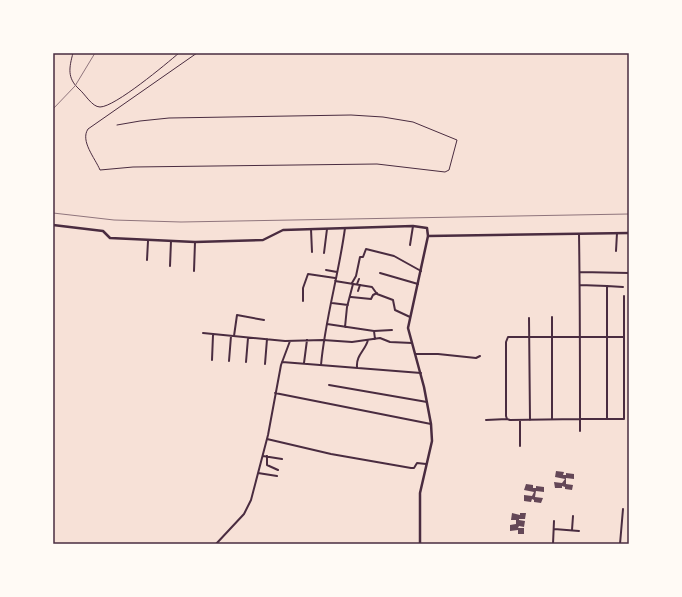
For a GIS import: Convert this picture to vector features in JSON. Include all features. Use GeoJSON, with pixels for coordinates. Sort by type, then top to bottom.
{"type":"FeatureCollection","features":[{"type":"Feature","properties":{"kind":"street"},"geometry":{"type":"LineString","coordinates":[[53,225],[103,231],[110,238],[148,241],[195,242],[263,240],[283,230],[413,226],[427,228],[428,236],[408,328],[421,373],[431,424],[432,441],[420,493],[420,544]]}},
{"type":"Feature","properties":{"kind":"street"},"geometry":{"type":"LineString","coordinates":[[410,245],[413,226]]}},
{"type":"Feature","properties":{"kind":"street"},"geometry":{"type":"LineString","coordinates":[[324,253],[327,228]]}},
{"type":"Feature","properties":{"kind":"street"},"geometry":{"type":"LineString","coordinates":[[321,366],[323,340],[332,303],[345,228]]}},
{"type":"Feature","properties":{"kind":"street"},"geometry":{"type":"LineString","coordinates":[[312,229],[312,252]]}},
{"type":"Feature","properties":{"kind":"street"},"geometry":{"type":"LineString","coordinates":[[428,236],[579,233],[629,234]]}},
{"type":"Feature","properties":{"kind":"street"},"geometry":{"type":"LineString","coordinates":[[579,233],[580,431]]}},
{"type":"Feature","properties":{"kind":"street"},"geometry":{"type":"LineString","coordinates":[[616,251],[617,234]]}},
{"type":"Feature","properties":{"kind":"street"},"geometry":{"type":"LineString","coordinates":[[147,260],[148,241]]}},
{"type":"Feature","properties":{"kind":"street"},"geometry":{"type":"LineString","coordinates":[[170,266],[171,241]]}},
{"type":"Feature","properties":{"kind":"street"},"geometry":{"type":"LineString","coordinates":[[194,271],[195,242]]}},
{"type":"Feature","properties":{"kind":"street"},"geometry":{"type":"LineString","coordinates":[[346,327],[348,305],[353,283],[360,257],[363,257],[366,249],[394,256],[421,271]]}},
{"type":"Feature","properties":{"kind":"street"},"geometry":{"type":"LineString","coordinates":[[326,270],[337,272]]}},
{"type":"Feature","properties":{"kind":"street"},"geometry":{"type":"LineString","coordinates":[[580,272],[629,273]]}},
{"type":"Feature","properties":{"kind":"street"},"geometry":{"type":"LineString","coordinates":[[380,273],[418,284]]}},
{"type":"Feature","properties":{"kind":"street"},"geometry":{"type":"LineString","coordinates":[[303,301],[303,288],[308,274],[372,287],[377,293],[393,300],[395,310],[410,317]]}},
{"type":"Feature","properties":{"kind":"street"},"geometry":{"type":"LineString","coordinates":[[358,291],[359,279]]}},
{"type":"Feature","properties":{"kind":"street"},"geometry":{"type":"LineString","coordinates":[[580,285],[623,287]]}},
{"type":"Feature","properties":{"kind":"street"},"geometry":{"type":"LineString","coordinates":[[607,286],[607,419]]}},
{"type":"Feature","properties":{"kind":"street"},"geometry":{"type":"LineString","coordinates":[[351,297],[371,299],[373,295],[377,293]]}},
{"type":"Feature","properties":{"kind":"street"},"geometry":{"type":"LineString","coordinates":[[486,420],[624,419],[624,296]]}},
{"type":"Feature","properties":{"kind":"street"},"geometry":{"type":"LineString","coordinates":[[332,303],[348,305]]}},
{"type":"Feature","properties":{"kind":"street"},"geometry":{"type":"LineString","coordinates":[[229,361],[232,336],[237,315],[264,320]]}},
{"type":"Feature","properties":{"kind":"street"},"geometry":{"type":"LineString","coordinates":[[552,317],[552,420]]}},
{"type":"Feature","properties":{"kind":"street"},"geometry":{"type":"LineString","coordinates":[[529,318],[530,420]]}},
{"type":"Feature","properties":{"kind":"street"},"geometry":{"type":"LineString","coordinates":[[327,324],[374,331],[392,330]]}},
{"type":"Feature","properties":{"kind":"street"},"geometry":{"type":"LineString","coordinates":[[374,331],[375,339]]}},
{"type":"Feature","properties":{"kind":"street"},"geometry":{"type":"LineString","coordinates":[[203,333],[267,340],[323,340],[352,342],[380,338],[390,342],[413,343]]}},
{"type":"Feature","properties":{"kind":"street"},"geometry":{"type":"LineString","coordinates":[[212,360],[213,335]]}},
{"type":"Feature","properties":{"kind":"street"},"geometry":{"type":"LineString","coordinates":[[507,419],[507,338],[624,337]]}},
{"type":"Feature","properties":{"kind":"street"},"geometry":{"type":"LineString","coordinates":[[246,362],[248,338]]}},
{"type":"Feature","properties":{"kind":"street"},"geometry":{"type":"LineString","coordinates":[[265,364],[267,340]]}},
{"type":"Feature","properties":{"kind":"street"},"geometry":{"type":"LineString","coordinates":[[304,363],[307,340]]}},
{"type":"Feature","properties":{"kind":"street"},"geometry":{"type":"LineString","coordinates":[[357,367],[358,356],[366,348],[368,340]]}},
{"type":"Feature","properties":{"kind":"street"},"geometry":{"type":"LineString","coordinates":[[216,544],[244,514],[251,500],[267,439],[282,362],[290,341]]}},
{"type":"Feature","properties":{"kind":"street"},"geometry":{"type":"LineString","coordinates":[[416,354],[438,354],[476,358],[480,356]]}},
{"type":"Feature","properties":{"kind":"street"},"geometry":{"type":"LineString","coordinates":[[282,362],[421,373]]}},
{"type":"Feature","properties":{"kind":"street"},"geometry":{"type":"LineString","coordinates":[[329,385],[427,402]]}},
{"type":"Feature","properties":{"kind":"street"},"geometry":{"type":"LineString","coordinates":[[275,393],[431,424]]}},
{"type":"Feature","properties":{"kind":"street"},"geometry":{"type":"LineString","coordinates":[[520,420],[520,446]]}},
{"type":"Feature","properties":{"kind":"street"},"geometry":{"type":"LineString","coordinates":[[267,439],[331,454],[411,468],[414,468],[417,463],[426,464]]}},
{"type":"Feature","properties":{"kind":"street"},"geometry":{"type":"LineString","coordinates":[[263,456],[282,459]]}},
{"type":"Feature","properties":{"kind":"street"},"geometry":{"type":"LineString","coordinates":[[267,456],[268,465],[278,470]]}},
{"type":"Feature","properties":{"kind":"street"},"geometry":{"type":"LineString","coordinates":[[258,473],[277,476]]}},
{"type":"Feature","properties":{"kind":"street"},"geometry":{"type":"LineString","coordinates":[[620,544],[623,509]]}},
{"type":"Feature","properties":{"kind":"street"},"geometry":{"type":"LineString","coordinates":[[572,530],[573,516]]}},
{"type":"Feature","properties":{"kind":"street"},"geometry":{"type":"LineString","coordinates":[[553,544],[554,521]]}},
{"type":"Feature","properties":{"kind":"street"},"geometry":{"type":"LineString","coordinates":[[554,529],[579,531]]}},
{"type":"Feature","properties":{"kind":"lane"},"geometry":{"type":"LineString","coordinates":[[73,53],[69,66],[69,76],[94,105],[100,107],[110,103],[139,84],[179,53]]}},
{"type":"Feature","properties":{"kind":"lane"},"geometry":{"type":"LineString","coordinates":[[117,125],[169,118],[351,115],[396,118],[428,127],[457,140],[448,171],[444,172],[377,164],[133,167],[100,170],[86,142],[86,133],[88,129],[197,53]]}},
{"type":"Feature","properties":{"kind":"building"},"geometry":{"type":"Polygon","coordinates":[[[556,471],[564,472],[563,475],[566,475],[566,473],[574,474],[574,479],[566,478],[566,484],[573,485],[572,490],[565,489],[565,487],[562,486],[562,488],[555,488],[554,482],[562,483],[565,479],[555,477],[556,471]]]}},
{"type":"Feature","properties":{"kind":"building"},"geometry":{"type":"Polygon","coordinates":[[[526,484],[533,485],[533,488],[536,488],[536,486],[544,487],[544,492],[536,491],[535,497],[543,498],[541,503],[534,502],[532,499],[531,502],[524,501],[524,495],[532,496],[534,492],[524,490],[526,484]]]}},
{"type":"Feature","properties":{"kind":"building"},"geometry":{"type":"Polygon","coordinates":[[[512,513],[520,515],[520,513],[526,513],[525,519],[519,519],[525,521],[524,527],[519,526],[518,528],[524,528],[524,534],[518,534],[518,530],[510,531],[510,525],[516,524],[516,520],[511,520],[512,513]]]}},
{"type":"Feature","properties":{"kind":"railway"},"geometry":{"type":"LineString","coordinates":[[53,109],[75,86],[95,53]]}},
{"type":"Feature","properties":{"kind":"railway"},"geometry":{"type":"LineString","coordinates":[[53,213],[114,220],[181,222],[629,214]]}}]}
